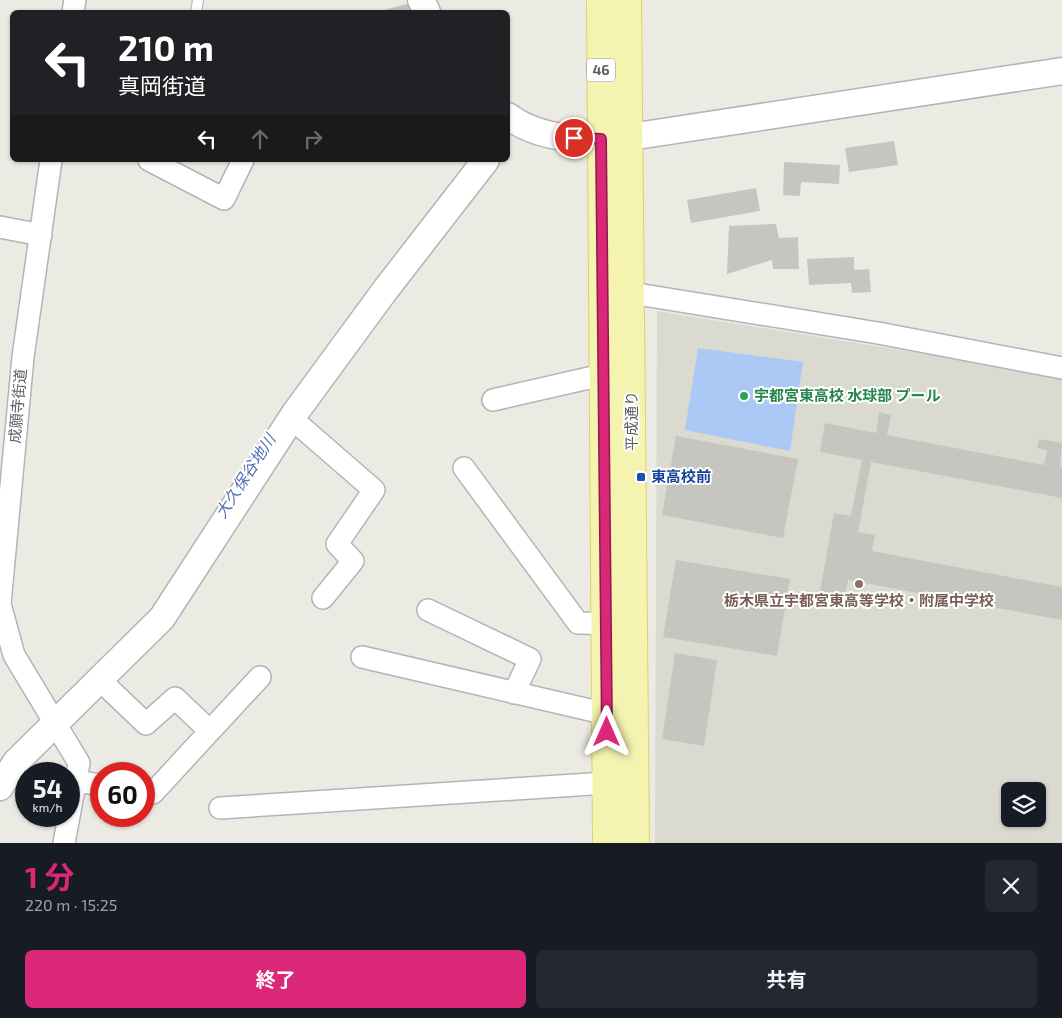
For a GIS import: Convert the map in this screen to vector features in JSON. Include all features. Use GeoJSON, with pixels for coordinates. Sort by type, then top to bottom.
{"type":"FeatureCollection","features":[{"type":"Feature","properties":{"kind":"main road","name":"平成通り"},"geometry":{"type":"LineString","coordinates":[[601,0],[602,374],[607,843]]}},
{"type":"Feature","properties":{"kind":"main road","name":"平成通り"},"geometry":{"type":"LineString","coordinates":[[627,0],[630,137],[635,843]]}},
{"type":"Feature","properties":{"kind":"street"},"geometry":{"type":"LineString","coordinates":[[510,121],[556,136],[577,139],[630,137],[1062,71]]}},
{"type":"Feature","properties":{"kind":"street","name":"成願寺街道"},"geometry":{"type":"LineString","coordinates":[[52,162],[23,357],[3,532],[0,604],[7,652],[78,762]]}},
{"type":"Feature","properties":{"kind":"street"},"geometry":{"type":"LineString","coordinates":[[153,162],[224,199],[242,162]]}},
{"type":"Feature","properties":{"kind":"street"},"geometry":{"type":"LineString","coordinates":[[0,787],[16,762],[162,618],[291,418],[386,289],[484,162]]}},
{"type":"Feature","properties":{"kind":"street"},"geometry":{"type":"LineString","coordinates":[[0,228],[41,235]]}},
{"type":"Feature","properties":{"kind":"street"},"geometry":{"type":"LineString","coordinates":[[631,293],[878,333],[1062,368]]}},
{"type":"Feature","properties":{"kind":"street"},"geometry":{"type":"LineString","coordinates":[[493,400],[602,374]]}},
{"type":"Feature","properties":{"kind":"street"},"geometry":{"type":"LineString","coordinates":[[291,418],[374,490],[337,544],[354,561],[323,598]]}},
{"type":"Feature","properties":{"kind":"street"},"geometry":{"type":"LineString","coordinates":[[464,468],[578,623],[606,626],[634,623]]}},
{"type":"Feature","properties":{"kind":"street"},"geometry":{"type":"LineString","coordinates":[[428,610],[530,659],[514,694]]}},
{"type":"Feature","properties":{"kind":"street"},"geometry":{"type":"LineString","coordinates":[[362,656],[514,694],[607,714]]}},
{"type":"Feature","properties":{"kind":"street"},"geometry":{"type":"LineString","coordinates":[[155,792],[260,677]]}},
{"type":"Feature","properties":{"kind":"street"},"geometry":{"type":"LineString","coordinates":[[100,680],[146,724],[175,698],[210,731]]}},
{"type":"Feature","properties":{"kind":"street"},"geometry":{"type":"LineString","coordinates":[[220,808],[635,781]]}},
{"type":"Feature","properties":{"kind":"street","name":"成願寺街道"},"geometry":{"type":"LineString","coordinates":[[64,843],[67,827]]}},
{"type":"Feature","properties":{"kind":"shaded area","name":"栃木県立宇都宮東高等学校・附属中学校"},"geometry":{"type":"Polygon","coordinates":[[[657,311],[1062,376],[1062,843],[655,843],[657,311]]]}},
{"type":"Feature","properties":{"kind":"water","name":"宇都宮東高校 水球部 プール"},"geometry":{"type":"Polygon","coordinates":[[[698,348],[803,362],[790,451],[685,430],[698,348]]]}},
{"type":"Feature","properties":{"kind":"building"},"geometry":{"type":"Polygon","coordinates":[[[417,1],[423,10],[384,10],[417,1]]]}},
{"type":"Feature","properties":{"kind":"building"},"geometry":{"type":"Polygon","coordinates":[[[894,141],[898,165],[849,172],[845,148],[894,141]]]}},
{"type":"Feature","properties":{"kind":"building"},"geometry":{"type":"Polygon","coordinates":[[[784,162],[840,165],[839,184],[801,182],[800,196],[783,195],[784,162]]]}},
{"type":"Feature","properties":{"kind":"building"},"geometry":{"type":"Polygon","coordinates":[[[756,188],[760,211],[691,223],[687,200],[756,188]]]}},
{"type":"Feature","properties":{"kind":"building"},"geometry":{"type":"Polygon","coordinates":[[[776,224],[779,238],[798,237],[799,269],[773,269],[772,260],[727,274],[729,226],[776,224]]]}},
{"type":"Feature","properties":{"kind":"building"},"geometry":{"type":"Polygon","coordinates":[[[854,257],[854,270],[869,269],[871,292],[852,293],[851,283],[809,285],[807,259],[854,257]]]}},
{"type":"Feature","properties":{"kind":"building"},"geometry":{"type":"Polygon","coordinates":[[[879,412],[891,415],[887,435],[1044,465],[1047,450],[1037,448],[1039,439],[1062,443],[1060,466],[1062,467],[1062,498],[871,462],[858,532],[875,535],[872,551],[1062,587],[1062,620],[848,580],[843,608],[818,602],[834,513],[851,516],[862,460],[820,452],[825,423],[876,433],[879,412]]]}},
{"type":"Feature","properties":{"kind":"building"},"geometry":{"type":"Polygon","coordinates":[[[676,436],[798,459],[783,538],[662,515],[676,436]]]}},
{"type":"Feature","properties":{"kind":"building"},"geometry":{"type":"Polygon","coordinates":[[[676,560],[790,579],[777,656],[663,637],[676,560]]]}},
{"type":"Feature","properties":{"kind":"building"},"geometry":{"type":"Polygon","coordinates":[[[675,653],[717,660],[704,746],[662,739],[675,653]]]}},
{"type":"Feature","properties":{"kind":"place","name":"宇都宮東高校 水球部 プール"},"geometry":{"type":"Point","coordinates":[744,396]}},
{"type":"Feature","properties":{"kind":"place","name":"東高校前"},"geometry":{"type":"Point","coordinates":[641,477]}},
{"type":"Feature","properties":{"kind":"place","name":"栃木県立宇都宮東高等学校・附属中学校"},"geometry":{"type":"Point","coordinates":[859,584]}},
{"type":"Feature","properties":{"kind":"route"},"geometry":{"type":"LineString","coordinates":[[574,138],[601,139],[607,732]]}},
{"type":"Feature","properties":{"kind":"water label","name":"大久保谷地川"},"geometry":{"type":"Point","coordinates":[245,476]}}]}
